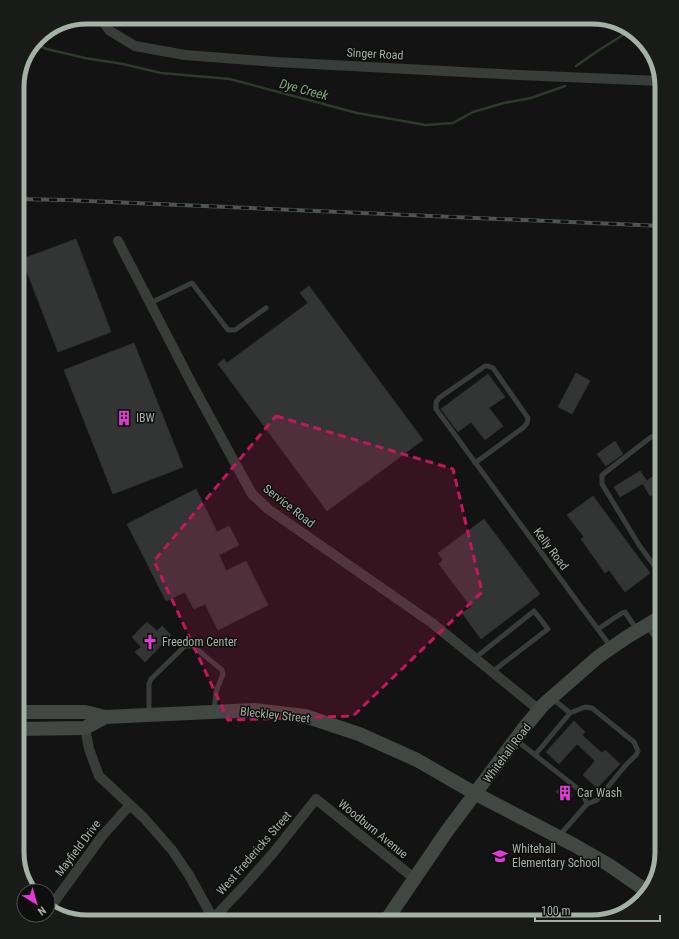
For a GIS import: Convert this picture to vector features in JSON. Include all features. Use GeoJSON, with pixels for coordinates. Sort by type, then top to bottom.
{"type":"FeatureCollection","features":[{"type":"Feature","properties":{"kind":"street","name":"Singer Road"},"geometry":{"type":"LineString","coordinates":[[105,24],[110,31],[135,46],[185,55],[276,62],[512,75],[654,81]]}},
{"type":"Feature","properties":{"kind":"street","name":"Service Road"},"geometry":{"type":"LineString","coordinates":[[118,241],[192,384],[252,494],[268,509],[432,623],[539,710]]}},
{"type":"Feature","properties":{"kind":"street","name":"Whitehall Road"},"geometry":{"type":"LineString","coordinates":[[390,915],[447,831],[539,710],[598,657],[655,620]]}},
{"type":"Feature","properties":{"kind":"street","name":"Bleckley Street"},"geometry":{"type":"LineString","coordinates":[[24,712],[85,712],[104,717],[254,710],[305,716],[359,734],[417,760],[476,794],[609,865],[643,889]]}},
{"type":"Feature","properties":{"kind":"street","name":"Bleckley Street"},"geometry":{"type":"LineString","coordinates":[[24,729],[85,728],[104,717]]}},
{"type":"Feature","properties":{"kind":"street"},"geometry":{"type":"LineString","coordinates":[[85,728],[89,749],[99,776],[157,832],[172,850],[189,875],[210,915]]}},
{"type":"Feature","properties":{"kind":"street","name":"Woodburn Avenue"},"geometry":{"type":"LineString","coordinates":[[316,799],[415,879]]}},
{"type":"Feature","properties":{"kind":"street","name":"West Fredericks Street"},"geometry":{"type":"LineString","coordinates":[[218,915],[274,852],[316,799]]}},
{"type":"Feature","properties":{"kind":"street","name":"Mayfield Drive"},"geometry":{"type":"LineString","coordinates":[[56,899],[103,835],[130,805]]}},
{"type":"Feature","properties":{"kind":"lane"},"geometry":{"type":"LineString","coordinates":[[150,302],[192,283],[228,330],[235,330],[266,308]]}},
{"type":"Feature","properties":{"kind":"lane","name":"Kelly Road"},"geometry":{"type":"LineString","coordinates":[[475,463],[524,427],[528,418],[493,368],[488,366],[485,366],[439,398],[436,402],[436,409],[475,463],[612,648]]}},
{"type":"Feature","properties":{"kind":"lane"},"geometry":{"type":"LineString","coordinates":[[655,436],[651,437],[602,475],[602,484],[642,551],[655,567]]}},
{"type":"Feature","properties":{"kind":"lane"},"geometry":{"type":"LineString","coordinates":[[475,658],[534,611],[548,629],[492,672]]}},
{"type":"Feature","properties":{"kind":"lane"},"geometry":{"type":"LineString","coordinates":[[598,629],[625,612],[655,640]]}},
{"type":"Feature","properties":{"kind":"lane"},"geometry":{"type":"LineString","coordinates":[[149,714],[149,684],[151,679],[185,646],[193,646],[222,670],[223,674],[216,692],[214,711]]}},
{"type":"Feature","properties":{"kind":"lane"},"geometry":{"type":"LineString","coordinates":[[552,698],[570,714]]}},
{"type":"Feature","properties":{"kind":"lane"},"geometry":{"type":"LineString","coordinates":[[535,755],[570,714],[585,707],[592,708],[634,742],[638,751],[597,800],[587,804],[558,837]]}},
{"type":"Feature","properties":{"kind":"lane"},"geometry":{"type":"LineString","coordinates":[[516,739],[582,792],[587,804]]}},
{"type":"Feature","properties":{"kind":"highlighted area"},"geometry":{"type":"Polygon","coordinates":[[[276,416],[453,469],[482,592],[353,716],[228,720],[154,561],[276,416]]]}},
{"type":"Feature","properties":{"kind":"building"},"geometry":{"type":"Polygon","coordinates":[[[76,239],[111,332],[58,352],[24,264],[24,258],[76,239]]]}},
{"type":"Feature","properties":{"kind":"building"},"geometry":{"type":"Polygon","coordinates":[[[309,286],[423,440],[327,511],[218,364],[224,359],[227,363],[308,303],[300,293],[309,286]]]}},
{"type":"Feature","properties":{"kind":"building","name":"IBW"},"geometry":{"type":"Polygon","coordinates":[[[134,343],[183,467],[113,494],[64,370],[134,343]]]}},
{"type":"Feature","properties":{"kind":"building"},"geometry":{"type":"Polygon","coordinates":[[[576,373],[590,381],[572,414],[558,407],[576,373]]]}},
{"type":"Feature","properties":{"kind":"building"},"geometry":{"type":"Polygon","coordinates":[[[488,374],[505,397],[489,408],[503,426],[485,440],[471,422],[458,432],[441,409],[488,374]]]}},
{"type":"Feature","properties":{"kind":"building"},"geometry":{"type":"Polygon","coordinates":[[[615,441],[623,454],[606,466],[597,454],[615,441]]]}},
{"type":"Feature","properties":{"kind":"building"},"geometry":{"type":"Polygon","coordinates":[[[640,471],[647,481],[620,497],[614,487],[640,471]]]}},
{"type":"Feature","properties":{"kind":"building"},"geometry":{"type":"Polygon","coordinates":[[[652,477],[655,482],[655,493],[650,496],[643,484],[652,477]]]}},
{"type":"Feature","properties":{"kind":"building"},"geometry":{"type":"Polygon","coordinates":[[[196,489],[217,532],[229,526],[239,545],[219,555],[226,571],[246,561],[268,605],[218,630],[205,604],[194,609],[185,592],[166,601],[127,524],[196,489]]]}},
{"type":"Feature","properties":{"kind":"building"},"geometry":{"type":"Polygon","coordinates":[[[593,496],[650,573],[625,592],[609,570],[605,573],[581,539],[584,537],[567,515],[593,496]]]}},
{"type":"Feature","properties":{"kind":"building"},"geometry":{"type":"Polygon","coordinates":[[[484,519],[540,594],[481,639],[462,613],[471,607],[439,564],[443,560],[438,553],[484,519]]]}},
{"type":"Feature","properties":{"kind":"building","name":"Freedom Center"},"geometry":{"type":"Polygon","coordinates":[[[147,622],[157,631],[162,626],[171,635],[145,662],[135,652],[141,647],[132,637],[147,622]]]}},
{"type":"Feature","properties":{"kind":"building"},"geometry":{"type":"Polygon","coordinates":[[[574,721],[585,732],[582,735],[602,753],[605,750],[620,764],[597,788],[583,775],[595,761],[577,744],[559,764],[546,752],[574,721]]]}},
{"type":"Feature","properties":{"kind":"building","name":"Car Wash"},"geometry":{"type":"Polygon","coordinates":[[[562,785],[573,795],[567,801],[556,792],[562,785]]]}},
{"type":"Feature","properties":{"kind":"waterway","name":"Dye Creek"},"geometry":{"type":"LineString","coordinates":[[576,66],[625,34]]}},
{"type":"Feature","properties":{"kind":"waterway","name":"Dye Creek"},"geometry":{"type":"LineString","coordinates":[[40,46],[85,58],[123,64],[161,73],[230,79],[357,113],[426,125],[453,123],[473,112],[504,103],[531,98],[565,86]]}},
{"type":"Feature","properties":{"kind":"railway"},"geometry":{"type":"LineString","coordinates":[[24,199],[655,226]]}},
{"type":"Feature","properties":{"kind":"place","name":"IBW"},"geometry":{"type":"Point","coordinates":[124,418]}},
{"type":"Feature","properties":{"kind":"place","name":"Freedom Center"},"geometry":{"type":"Point","coordinates":[150,642]}},
{"type":"Feature","properties":{"kind":"place","name":"Car Wash"},"geometry":{"type":"Point","coordinates":[565,793]}},
{"type":"Feature","properties":{"kind":"place","name":"Whitehall Elementary School"},"geometry":{"type":"Point","coordinates":[500,856]}}]}
